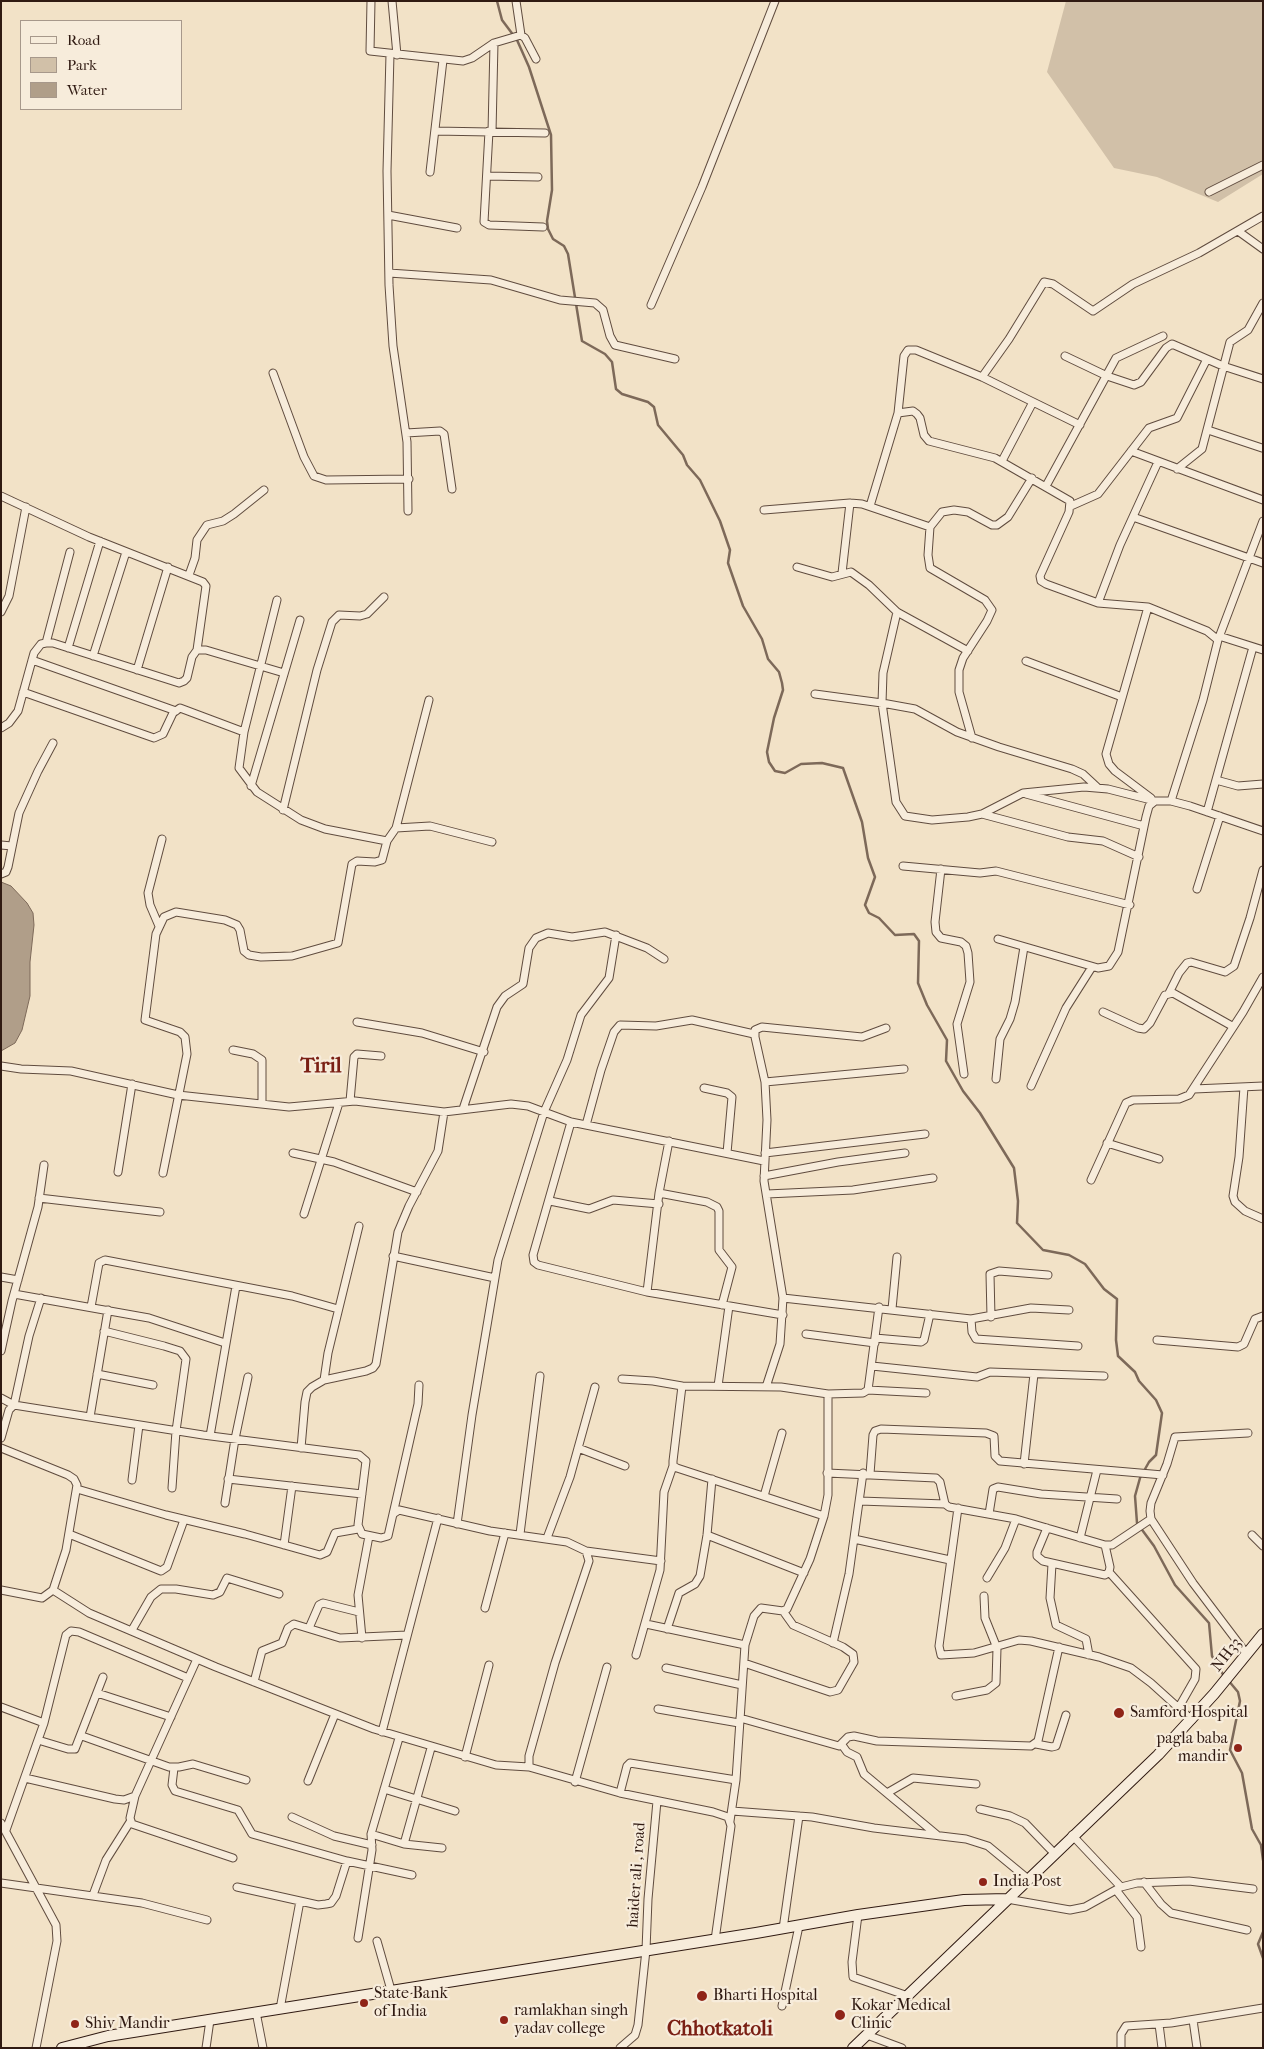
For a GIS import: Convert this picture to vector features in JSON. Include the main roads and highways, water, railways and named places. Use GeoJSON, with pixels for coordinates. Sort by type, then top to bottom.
{"type":"FeatureCollection","features":[{"type":"Feature","properties":{"kind":"main road","name":"NH33"},"geometry":{"type":"LineString","coordinates":[[853,2048],[1192,1720],[1263,1634]]}},
{"type":"Feature","properties":{"kind":"main road"},"geometry":{"type":"LineString","coordinates":[[62,2048],[108,2036],[715,1940],[858,1915],[964,1900],[1007,1899]]}},
{"type":"Feature","properties":{"kind":"water"},"geometry":{"type":"Polygon","coordinates":[[[1,882],[11,886],[27,903],[33,913],[34,925],[30,962],[30,996],[22,1030],[15,1043],[1,1051],[1,882]]]}},
{"type":"Feature","properties":{"kind":"waterway"},"geometry":{"type":"LineString","coordinates":[[497,1],[502,20],[517,40],[529,67],[551,135],[552,190],[547,221],[548,229],[553,239],[564,246],[568,254],[582,341],[605,354],[612,362],[616,389],[622,394],[648,402],[654,407],[658,425],[683,455],[687,465],[700,480],[720,521],[730,550],[728,563],[743,606],[762,639],[768,659],[779,672],[782,683],[783,690],[774,718],[767,752],[769,762],[775,771],[785,773],[801,764],[822,763],[843,768],[862,822],[868,858],[875,877],[865,905],[869,913],[879,918],[895,935],[914,934],[919,941],[918,983],[927,1005],[947,1040],[946,1061],[963,1091],[980,1113],[1014,1168],[1018,1201],[1017,1223],[1043,1250],[1069,1255],[1085,1264],[1104,1289],[1117,1299],[1116,1340],[1118,1356],[1135,1372],[1139,1381],[1156,1400],[1162,1413],[1156,1455],[1149,1462],[1140,1478],[1135,1496],[1137,1523],[1154,1546],[1175,1585],[1209,1623],[1212,1656],[1224,1676]]}},
{"type":"Feature","properties":{"kind":"waterway"},"geometry":{"type":"LineString","coordinates":[[1228,1680],[1238,1692],[1240,1701],[1230,1750],[1242,1773],[1252,1829],[1261,1845],[1263,1860]]}},
{"type":"Feature","properties":{"kind":"waterway"},"geometry":{"type":"LineString","coordinates":[[1263,1932],[1258,1944],[1263,1958]]}},
{"type":"Feature","properties":{"kind":"place","name":"Samford Hospital"},"geometry":{"type":"Point","coordinates":[1119,1713]}},
{"type":"Feature","properties":{"kind":"place","name":"pagla baba mandir"},"geometry":{"type":"Point","coordinates":[1238,1748]}},
{"type":"Feature","properties":{"kind":"place","name":"India Post"},"geometry":{"type":"Point","coordinates":[983,1882]}},
{"type":"Feature","properties":{"kind":"place","name":"Bharti Hospital"},"geometry":{"type":"Point","coordinates":[702,1996]}},
{"type":"Feature","properties":{"kind":"place","name":"State Bank of India"},"geometry":{"type":"Point","coordinates":[364,2003]}},
{"type":"Feature","properties":{"kind":"place","name":"Kokar Medical Clinic"},"geometry":{"type":"Point","coordinates":[840,2015]}},
{"type":"Feature","properties":{"kind":"place","name":"ramlakhan singh yadav college"},"geometry":{"type":"Point","coordinates":[504,2020]}},
{"type":"Feature","properties":{"kind":"place","name":"Shiv Mandir"},"geometry":{"type":"Point","coordinates":[75,2024]}},
{"type":"Feature","properties":{"kind":"district","name":"Tiril"},"geometry":{"type":"Point","coordinates":[321,1067]}},
{"type":"Feature","properties":{"kind":"district","name":"Chhotkatoli"},"geometry":{"type":"Point","coordinates":[720,2030]}}]}
